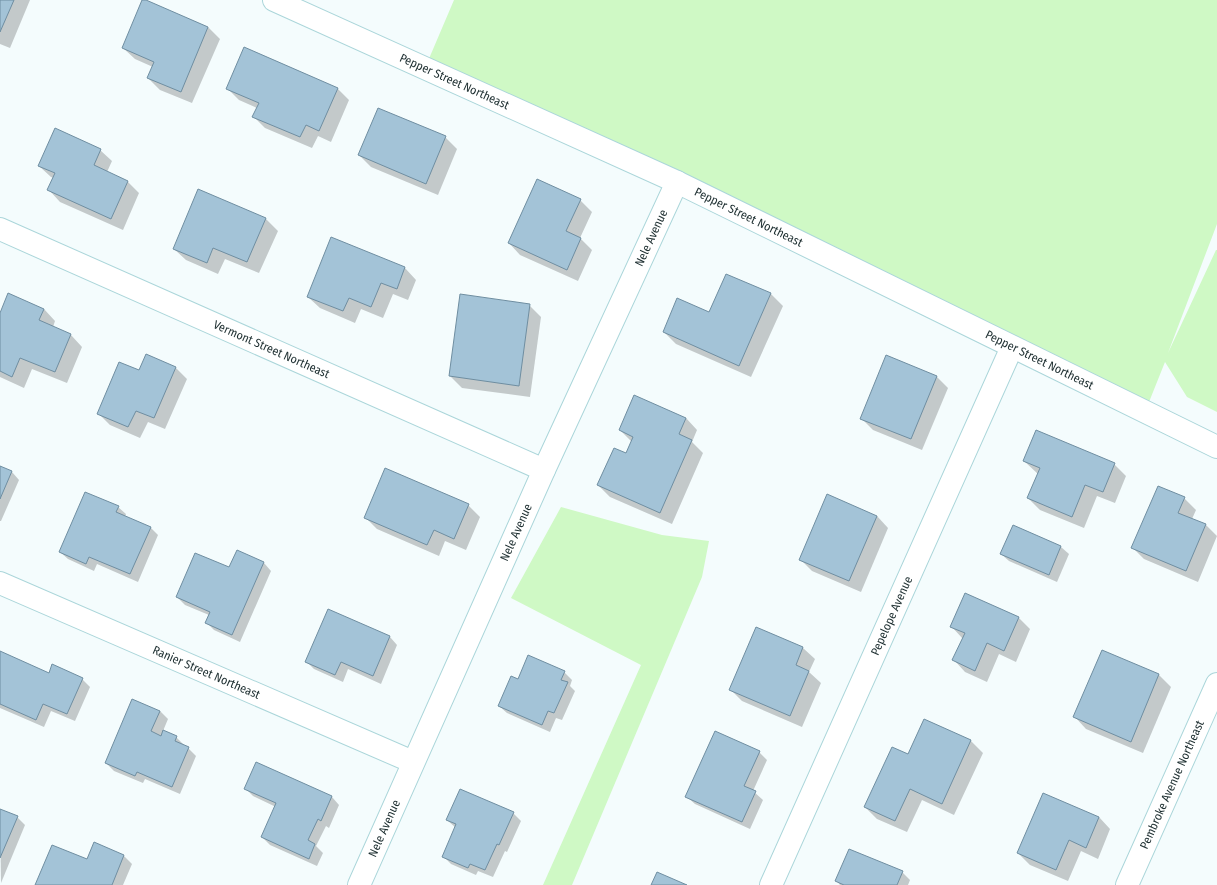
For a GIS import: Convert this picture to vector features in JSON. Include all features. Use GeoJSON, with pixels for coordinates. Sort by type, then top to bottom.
{"type":"FeatureCollection","features":[{"type":"Feature","properties":{"kind":"street","name":"Pepper Street Northeast"},"geometry":{"type":"LineString","coordinates":[[274,0],[677,182],[1217,447]]}},
{"type":"Feature","properties":{"kind":"street","name":"Nele Avenue"},"geometry":{"type":"LineString","coordinates":[[359,885],[544,470],[677,182]]}},
{"type":"Feature","properties":{"kind":"street","name":"Vermont Street Northeast"},"geometry":{"type":"LineString","coordinates":[[0,229],[544,470]]}},
{"type":"Feature","properties":{"kind":"street","name":"Pepelope Avenue"},"geometry":{"type":"LineString","coordinates":[[771,885],[1012,347]]}},
{"type":"Feature","properties":{"kind":"street","name":"Ranier Street Northeast"},"geometry":{"type":"LineString","coordinates":[[0,583],[413,762]]}},
{"type":"Feature","properties":{"kind":"street","name":"Pembroke Avenue Northeast"},"geometry":{"type":"LineString","coordinates":[[1127,885],[1217,684]]}},
{"type":"Feature","properties":{"kind":"green space"},"geometry":{"type":"Polygon","coordinates":[[[454,0],[1217,0],[1217,224],[1168,353],[1217,250],[1217,412],[1187,397],[1165,362],[1145,412],[425,68],[454,0]]]}},
{"type":"Feature","properties":{"kind":"green space"},"geometry":{"type":"Polygon","coordinates":[[[561,507],[662,535],[709,541],[702,577],[572,885],[543,885],[641,665],[511,598],[561,507]]]}},
{"type":"Feature","properties":{"kind":"building"},"geometry":{"type":"Polygon","coordinates":[[[0,0],[14,0],[0,32],[0,0]]]}},
{"type":"Feature","properties":{"kind":"building"},"geometry":{"type":"Polygon","coordinates":[[[142,0],[146,0],[208,27],[181,92],[147,78],[154,62],[122,48],[142,0]]]}},
{"type":"Feature","properties":{"kind":"building"},"geometry":{"type":"Polygon","coordinates":[[[244,47],[338,88],[319,131],[306,125],[300,137],[252,117],[259,103],[226,89],[244,47]]]}},
{"type":"Feature","properties":{"kind":"building"},"geometry":{"type":"Polygon","coordinates":[[[378,108],[446,136],[426,184],[358,155],[378,108]]]}},
{"type":"Feature","properties":{"kind":"building"},"geometry":{"type":"Polygon","coordinates":[[[55,128],[101,149],[94,165],[128,181],[111,219],[47,190],[55,173],[38,166],[55,128]]]}},
{"type":"Feature","properties":{"kind":"building"},"geometry":{"type":"Polygon","coordinates":[[[537,179],[581,199],[566,231],[581,238],[567,270],[508,243],[537,179]]]}},
{"type":"Feature","properties":{"kind":"building"},"geometry":{"type":"Polygon","coordinates":[[[198,189],[266,218],[247,262],[213,248],[207,263],[173,249],[198,189]]]}},
{"type":"Feature","properties":{"kind":"building"},"geometry":{"type":"Polygon","coordinates":[[[331,237],[405,267],[397,289],[381,283],[371,307],[349,298],[343,311],[307,297],[331,237]]]}},
{"type":"Feature","properties":{"kind":"building"},"geometry":{"type":"Polygon","coordinates":[[[726,274],[771,293],[739,366],[663,332],[677,298],[709,312],[726,274]]]}},
{"type":"Feature","properties":{"kind":"building"},"geometry":{"type":"Polygon","coordinates":[[[8,293],[44,309],[39,320],[71,334],[55,372],[20,358],[12,377],[0,371],[0,313],[8,293]]]}},
{"type":"Feature","properties":{"kind":"building"},"geometry":{"type":"Polygon","coordinates":[[[460,294],[530,304],[519,386],[449,376],[460,294]]]}},
{"type":"Feature","properties":{"kind":"building"},"geometry":{"type":"Polygon","coordinates":[[[146,354],[176,367],[154,418],[136,411],[128,427],[97,414],[119,362],[139,370],[146,354]]]}},
{"type":"Feature","properties":{"kind":"building"},"geometry":{"type":"Polygon","coordinates":[[[886,355],[937,376],[911,439],[860,419],[886,355]]]}},
{"type":"Feature","properties":{"kind":"building"},"geometry":{"type":"Polygon","coordinates":[[[634,395],[686,418],[679,434],[692,440],[660,513],[597,485],[614,448],[626,453],[633,437],[619,430],[634,395]]]}},
{"type":"Feature","properties":{"kind":"building"},"geometry":{"type":"Polygon","coordinates":[[[1036,430],[1115,463],[1103,492],[1085,485],[1072,517],[1027,498],[1040,468],[1023,461],[1036,430]]]}},
{"type":"Feature","properties":{"kind":"building"},"geometry":{"type":"Polygon","coordinates":[[[0,466],[12,471],[0,499],[0,466]]]}},
{"type":"Feature","properties":{"kind":"building"},"geometry":{"type":"Polygon","coordinates":[[[385,468],[469,504],[454,539],[434,530],[427,545],[364,518],[385,468]]]}},
{"type":"Feature","properties":{"kind":"building"},"geometry":{"type":"Polygon","coordinates":[[[1158,486],[1185,497],[1178,513],[1206,524],[1186,571],[1131,548],[1158,486]]]}},
{"type":"Feature","properties":{"kind":"building"},"geometry":{"type":"Polygon","coordinates":[[[85,492],[119,506],[116,512],[151,527],[130,574],[89,557],[86,564],[59,552],[85,492]]]}},
{"type":"Feature","properties":{"kind":"building"},"geometry":{"type":"Polygon","coordinates":[[[827,494],[877,516],[849,581],[799,560],[827,494]]]}},
{"type":"Feature","properties":{"kind":"building"},"geometry":{"type":"Polygon","coordinates":[[[1013,525],[1061,546],[1049,575],[1000,554],[1013,525]]]}},
{"type":"Feature","properties":{"kind":"building"},"geometry":{"type":"Polygon","coordinates":[[[237,550],[264,562],[232,635],[205,623],[210,612],[176,597],[195,553],[229,567],[237,550]]]}},
{"type":"Feature","properties":{"kind":"building"},"geometry":{"type":"Polygon","coordinates":[[[965,593],[1019,617],[1004,651],[987,643],[975,671],[952,660],[965,633],[950,627],[965,593]]]}},
{"type":"Feature","properties":{"kind":"building"},"geometry":{"type":"Polygon","coordinates":[[[328,609],[390,636],[373,676],[341,662],[335,675],[305,662],[328,609]]]}},
{"type":"Feature","properties":{"kind":"building"},"geometry":{"type":"Polygon","coordinates":[[[756,627],[803,647],[796,665],[809,671],[790,716],[729,690],[756,627]]]}},
{"type":"Feature","properties":{"kind":"building"},"geometry":{"type":"Polygon","coordinates":[[[1102,650],[1159,674],[1131,742],[1073,717],[1102,650]]]}},
{"type":"Feature","properties":{"kind":"building"},"geometry":{"type":"Polygon","coordinates":[[[0,651],[49,673],[52,664],[83,678],[67,714],[43,704],[36,720],[0,704],[0,651]]]}},
{"type":"Feature","properties":{"kind":"building"},"geometry":{"type":"Polygon","coordinates":[[[528,655],[565,671],[561,680],[568,682],[554,713],[548,711],[542,725],[498,706],[511,676],[518,679],[528,655]]]}},
{"type":"Feature","properties":{"kind":"building"},"geometry":{"type":"Polygon","coordinates":[[[132,699],[160,711],[151,731],[161,736],[163,730],[177,736],[175,741],[189,747],[172,787],[137,772],[135,776],[105,763],[132,699]]]}},
{"type":"Feature","properties":{"kind":"building"},"geometry":{"type":"Polygon","coordinates":[[[924,719],[971,740],[942,804],[910,789],[895,821],[864,807],[892,747],[908,754],[924,719]]]}},
{"type":"Feature","properties":{"kind":"building"},"geometry":{"type":"Polygon","coordinates":[[[715,731],[760,751],[744,786],[756,791],[742,822],[685,797],[715,731]]]}},
{"type":"Feature","properties":{"kind":"building"},"geometry":{"type":"Polygon","coordinates":[[[256,762],[332,796],[321,821],[318,819],[308,840],[315,844],[309,859],[261,837],[276,803],[244,789],[256,762]]]}},
{"type":"Feature","properties":{"kind":"building"},"geometry":{"type":"Polygon","coordinates":[[[460,789],[514,812],[499,845],[497,844],[485,870],[470,864],[468,868],[442,857],[456,824],[446,820],[460,789]]]}},
{"type":"Feature","properties":{"kind":"building"},"geometry":{"type":"Polygon","coordinates":[[[1043,793],[1099,817],[1086,848],[1069,840],[1056,870],[1017,853],[1043,793]]]}},
{"type":"Feature","properties":{"kind":"building"},"geometry":{"type":"Polygon","coordinates":[[[0,809],[18,816],[0,858],[0,809]]]}},
{"type":"Feature","properties":{"kind":"building"},"geometry":{"type":"Polygon","coordinates":[[[94,842],[124,855],[112,885],[35,885],[52,845],[87,859],[94,842]]]}},
{"type":"Feature","properties":{"kind":"building"},"geometry":{"type":"Polygon","coordinates":[[[849,849],[903,871],[897,885],[844,885],[835,881],[849,849]]]}},
{"type":"Feature","properties":{"kind":"building"},"geometry":{"type":"Polygon","coordinates":[[[657,872],[687,885],[651,885],[657,872]]]}}]}
